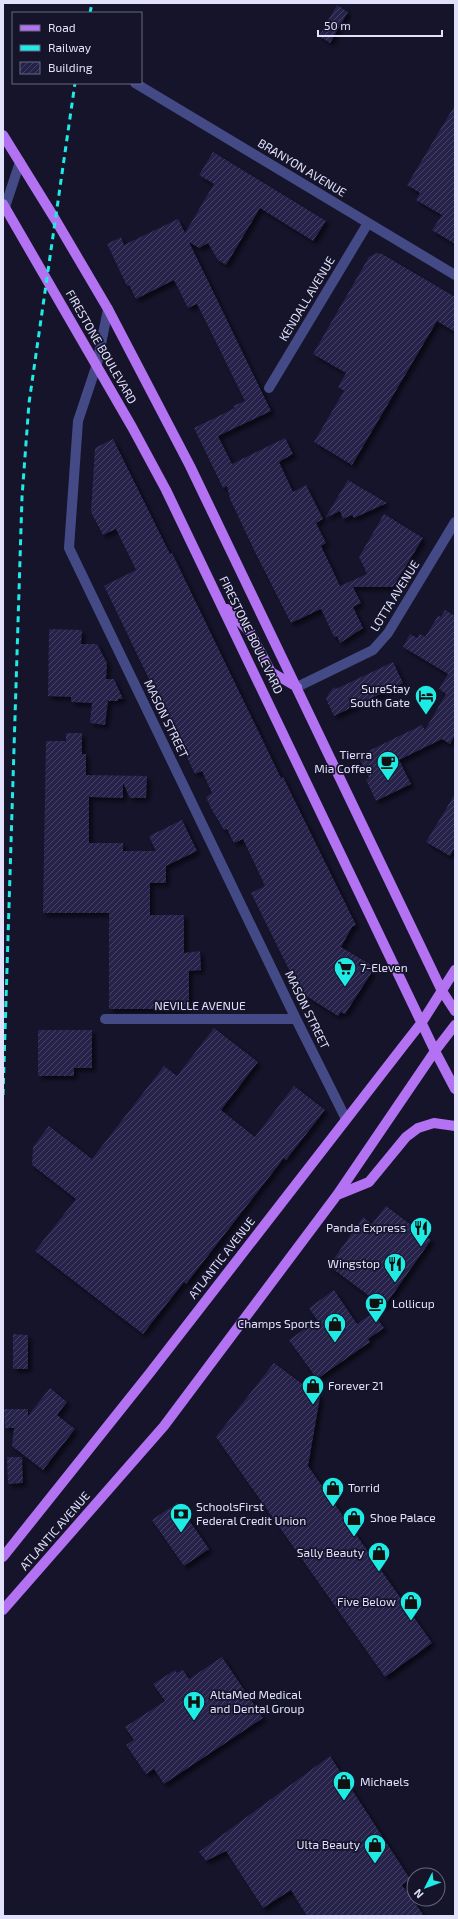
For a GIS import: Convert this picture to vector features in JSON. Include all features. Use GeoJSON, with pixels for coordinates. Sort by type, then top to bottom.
{"type":"FeatureCollection","features":[{"type":"Feature","properties":{"kind":"main road","name":"FIRESTONE BOULEVARD"},"geometry":{"type":"LineString","coordinates":[[3,135],[108,309],[208,500],[442,991],[455,1011]]}},
{"type":"Feature","properties":{"kind":"main road","name":"FIRESTONE BOULEVARD"},"geometry":{"type":"LineString","coordinates":[[4,206],[97,364],[162,483],[435,1051],[455,1089]]}},
{"type":"Feature","properties":{"kind":"main road"},"geometry":{"type":"LineString","coordinates":[[221,603],[250,632],[271,672],[297,688]]}},
{"type":"Feature","properties":{"kind":"main road","name":"ATLANTIC AVENUE"},"geometry":{"type":"LineString","coordinates":[[3,1557],[149,1374],[422,1022],[455,970]]}},
{"type":"Feature","properties":{"kind":"main road","name":"ATLANTIC AVENUE"},"geometry":{"type":"LineString","coordinates":[[3,1610],[164,1426],[337,1195],[435,1051],[455,1025]]}},
{"type":"Feature","properties":{"kind":"main road"},"geometry":{"type":"LineString","coordinates":[[337,1195],[369,1182],[406,1137],[418,1128],[434,1123],[455,1126]]}},
{"type":"Feature","properties":{"kind":"street","name":"BRANYON AVENUE"},"geometry":{"type":"LineString","coordinates":[[137,84],[455,275]]}},
{"type":"Feature","properties":{"kind":"street"},"geometry":{"type":"LineString","coordinates":[[4,206],[20,162]]}},
{"type":"Feature","properties":{"kind":"street","name":"KENDALL AVENUE"},"geometry":{"type":"LineString","coordinates":[[269,388],[368,223]]}},
{"type":"Feature","properties":{"kind":"street","name":"MASON STREET"},"geometry":{"type":"LineString","coordinates":[[108,309],[97,364],[78,421],[70,548],[296,1019],[346,1119]]}},
{"type":"Feature","properties":{"kind":"street","name":"LOTTA AVENUE"},"geometry":{"type":"LineString","coordinates":[[297,688],[367,654],[379,645],[388,633],[455,522]]}},
{"type":"Feature","properties":{"kind":"street","name":"NEVILLE AVENUE"},"geometry":{"type":"LineString","coordinates":[[105,1019],[296,1019]]}},
{"type":"Feature","properties":{"kind":"building"},"geometry":{"type":"Polygon","coordinates":[[[337,5],[348,12],[330,43],[319,36],[337,5]]]}},
{"type":"Feature","properties":{"kind":"building"},"geometry":{"type":"Polygon","coordinates":[[[455,105],[455,244],[432,230],[442,215],[416,200],[420,193],[407,185],[455,105]]]}},
{"type":"Feature","properties":{"kind":"building"},"geometry":{"type":"Polygon","coordinates":[[[213,152],[326,221],[313,241],[260,208],[226,265],[218,260],[208,243],[199,248],[189,242],[271,411],[218,436],[232,464],[285,438],[293,454],[279,462],[293,492],[306,485],[323,519],[316,523],[326,543],[321,546],[340,586],[367,574],[359,557],[384,514],[423,538],[393,587],[353,587],[361,603],[353,607],[363,628],[340,643],[337,636],[334,637],[321,609],[291,623],[230,499],[227,486],[223,488],[194,428],[235,408],[233,406],[245,401],[197,304],[188,308],[174,280],[136,299],[129,285],[127,286],[107,244],[121,237],[124,245],[178,219],[185,233],[214,184],[199,175],[213,152]]]}},
{"type":"Feature","properties":{"kind":"building"},"geometry":{"type":"Polygon","coordinates":[[[377,253],[382,254],[455,297],[455,332],[437,321],[352,465],[314,442],[344,391],[338,387],[346,373],[313,354],[369,257],[377,253]]]}},
{"type":"Feature","properties":{"kind":"building"},"geometry":{"type":"Polygon","coordinates":[[[113,439],[170,554],[172,553],[281,778],[283,777],[356,925],[352,927],[341,947],[371,965],[368,969],[372,972],[345,1014],[341,1012],[338,1016],[300,992],[251,893],[265,886],[243,839],[234,843],[227,829],[224,830],[212,810],[206,797],[212,793],[202,771],[195,774],[104,586],[136,570],[116,529],[103,535],[91,512],[95,448],[113,439]]]}},
{"type":"Feature","properties":{"kind":"building"},"geometry":{"type":"Polygon","coordinates":[[[348,480],[387,503],[354,518],[352,515],[343,519],[340,511],[325,518],[348,480]]]}},
{"type":"Feature","properties":{"kind":"building"},"geometry":{"type":"Polygon","coordinates":[[[445,610],[455,616],[455,735],[450,744],[442,739],[399,760],[411,784],[376,801],[366,780],[369,778],[358,756],[422,725],[425,730],[446,694],[439,689],[448,674],[403,647],[410,634],[417,638],[420,634],[425,637],[438,616],[441,617],[445,610]]]}},
{"type":"Feature","properties":{"kind":"building"},"geometry":{"type":"Polygon","coordinates":[[[49,629],[82,630],[81,644],[97,644],[107,663],[106,679],[114,679],[123,699],[118,699],[118,701],[108,701],[105,725],[90,723],[92,703],[71,702],[71,697],[48,696],[49,629]]]}},
{"type":"Feature","properties":{"kind":"building"},"geometry":{"type":"Polygon","coordinates":[[[393,662],[403,683],[334,716],[326,699],[334,687],[336,689],[393,662]]]}},
{"type":"Feature","properties":{"kind":"building"},"geometry":{"type":"Polygon","coordinates":[[[66,733],[82,733],[82,754],[86,754],[86,775],[147,776],[146,798],[130,798],[123,783],[123,798],[89,797],[89,843],[123,843],[123,851],[156,851],[149,836],[182,820],[197,851],[166,866],[166,883],[150,883],[150,915],[184,915],[184,953],[200,951],[201,970],[189,971],[189,1007],[184,1007],[184,1009],[109,1009],[109,913],[43,913],[46,741],[66,741],[66,733]]]}},
{"type":"Feature","properties":{"kind":"building"},"geometry":{"type":"Polygon","coordinates":[[[455,794],[455,847],[450,856],[426,842],[455,794]]]}},
{"type":"Feature","properties":{"kind":"building"},"geometry":{"type":"Polygon","coordinates":[[[214,1028],[258,1062],[221,1110],[255,1137],[294,1086],[325,1110],[286,1160],[284,1158],[186,1284],[184,1282],[143,1334],[35,1251],[76,1199],[32,1165],[33,1147],[49,1126],[92,1159],[164,1066],[177,1076],[214,1028]]]}},
{"type":"Feature","properties":{"kind":"building"},"geometry":{"type":"Polygon","coordinates":[[[38,1030],[92,1030],[92,1068],[74,1068],[74,1076],[38,1076],[38,1030]]]}},
{"type":"Feature","properties":{"kind":"building"},"geometry":{"type":"Polygon","coordinates":[[[386,1206],[431,1240],[384,1307],[329,1266],[363,1217],[372,1224],[386,1206]]]}},
{"type":"Feature","properties":{"kind":"building"},"geometry":{"type":"Polygon","coordinates":[[[334,1290],[357,1324],[373,1313],[384,1328],[368,1339],[370,1342],[317,1379],[289,1340],[317,1320],[309,1308],[334,1290]]]}},
{"type":"Feature","properties":{"kind":"building"},"geometry":{"type":"Polygon","coordinates":[[[13,1334],[28,1335],[28,1369],[13,1369],[13,1334]]]}},
{"type":"Feature","properties":{"kind":"building"},"geometry":{"type":"Polygon","coordinates":[[[274,1363],[320,1397],[308,1466],[432,1643],[385,1677],[216,1437],[274,1363]]]}},
{"type":"Feature","properties":{"kind":"building"},"geometry":{"type":"Polygon","coordinates":[[[50,1388],[67,1402],[57,1415],[75,1429],[43,1470],[12,1446],[14,1428],[5,1428],[4,1409],[28,1409],[28,1416],[50,1388]]]}},
{"type":"Feature","properties":{"kind":"building"},"geometry":{"type":"Polygon","coordinates":[[[7,1457],[22,1457],[23,1483],[8,1484],[7,1457]]]}},
{"type":"Feature","properties":{"kind":"building","name":"SchoolsFirst Federal Credit Union"},"geometry":{"type":"Polygon","coordinates":[[[177,1503],[209,1549],[184,1566],[152,1520],[177,1503]]]}},
{"type":"Feature","properties":{"kind":"building","name":"AltaMed Medical and Dental Group"},"geometry":{"type":"Polygon","coordinates":[[[222,1657],[263,1718],[164,1784],[154,1769],[146,1774],[126,1745],[134,1740],[125,1727],[165,1701],[153,1684],[175,1670],[177,1673],[183,1670],[189,1679],[222,1657]]]}},
{"type":"Feature","properties":{"kind":"building"},"geometry":{"type":"Polygon","coordinates":[[[330,1756],[406,1873],[406,1882],[402,1885],[406,1891],[406,1907],[418,1907],[424,1916],[307,1916],[291,1890],[263,1908],[226,1851],[206,1861],[199,1852],[330,1756]]]}},
{"type":"Feature","properties":{"kind":"railway"},"geometry":{"type":"LineString","coordinates":[[90,12],[92,3]]}},
{"type":"Feature","properties":{"kind":"railway"},"geometry":{"type":"LineString","coordinates":[[3,1095],[22,497],[29,403],[75,84]]}},
{"type":"Feature","properties":{"kind":"place","name":"SureStay South Gate"},"geometry":{"type":"Point","coordinates":[426,716]}},
{"type":"Feature","properties":{"kind":"place","name":"Tierra Mia Coffee"},"geometry":{"type":"Point","coordinates":[388,782]}},
{"type":"Feature","properties":{"kind":"place","name":"7-Eleven"},"geometry":{"type":"Point","coordinates":[345,988]}},
{"type":"Feature","properties":{"kind":"place","name":"Panda Express"},"geometry":{"type":"Point","coordinates":[421,1248]}},
{"type":"Feature","properties":{"kind":"place","name":"Wingstop"},"geometry":{"type":"Point","coordinates":[395,1284]}},
{"type":"Feature","properties":{"kind":"place","name":"Lollicup"},"geometry":{"type":"Point","coordinates":[376,1324]}},
{"type":"Feature","properties":{"kind":"place","name":"Champs Sports"},"geometry":{"type":"Point","coordinates":[335,1344]}},
{"type":"Feature","properties":{"kind":"place","name":"Forever 21"},"geometry":{"type":"Point","coordinates":[313,1406]}},
{"type":"Feature","properties":{"kind":"place","name":"Torrid"},"geometry":{"type":"Point","coordinates":[333,1508]}},
{"type":"Feature","properties":{"kind":"place","name":"SchoolsFirst Federal Credit Union"},"geometry":{"type":"Point","coordinates":[181,1534]}},
{"type":"Feature","properties":{"kind":"place","name":"Shoe Palace"},"geometry":{"type":"Point","coordinates":[354,1538]}},
{"type":"Feature","properties":{"kind":"place","name":"Sally Beauty"},"geometry":{"type":"Point","coordinates":[379,1572]}},
{"type":"Feature","properties":{"kind":"place","name":"Five Below"},"geometry":{"type":"Point","coordinates":[411,1622]}},
{"type":"Feature","properties":{"kind":"place","name":"AltaMed Medical and Dental Group"},"geometry":{"type":"Point","coordinates":[194,1722]}},
{"type":"Feature","properties":{"kind":"place","name":"Michaels"},"geometry":{"type":"Point","coordinates":[344,1802]}},
{"type":"Feature","properties":{"kind":"place","name":"Ulta Beauty"},"geometry":{"type":"Point","coordinates":[375,1864]}}]}
